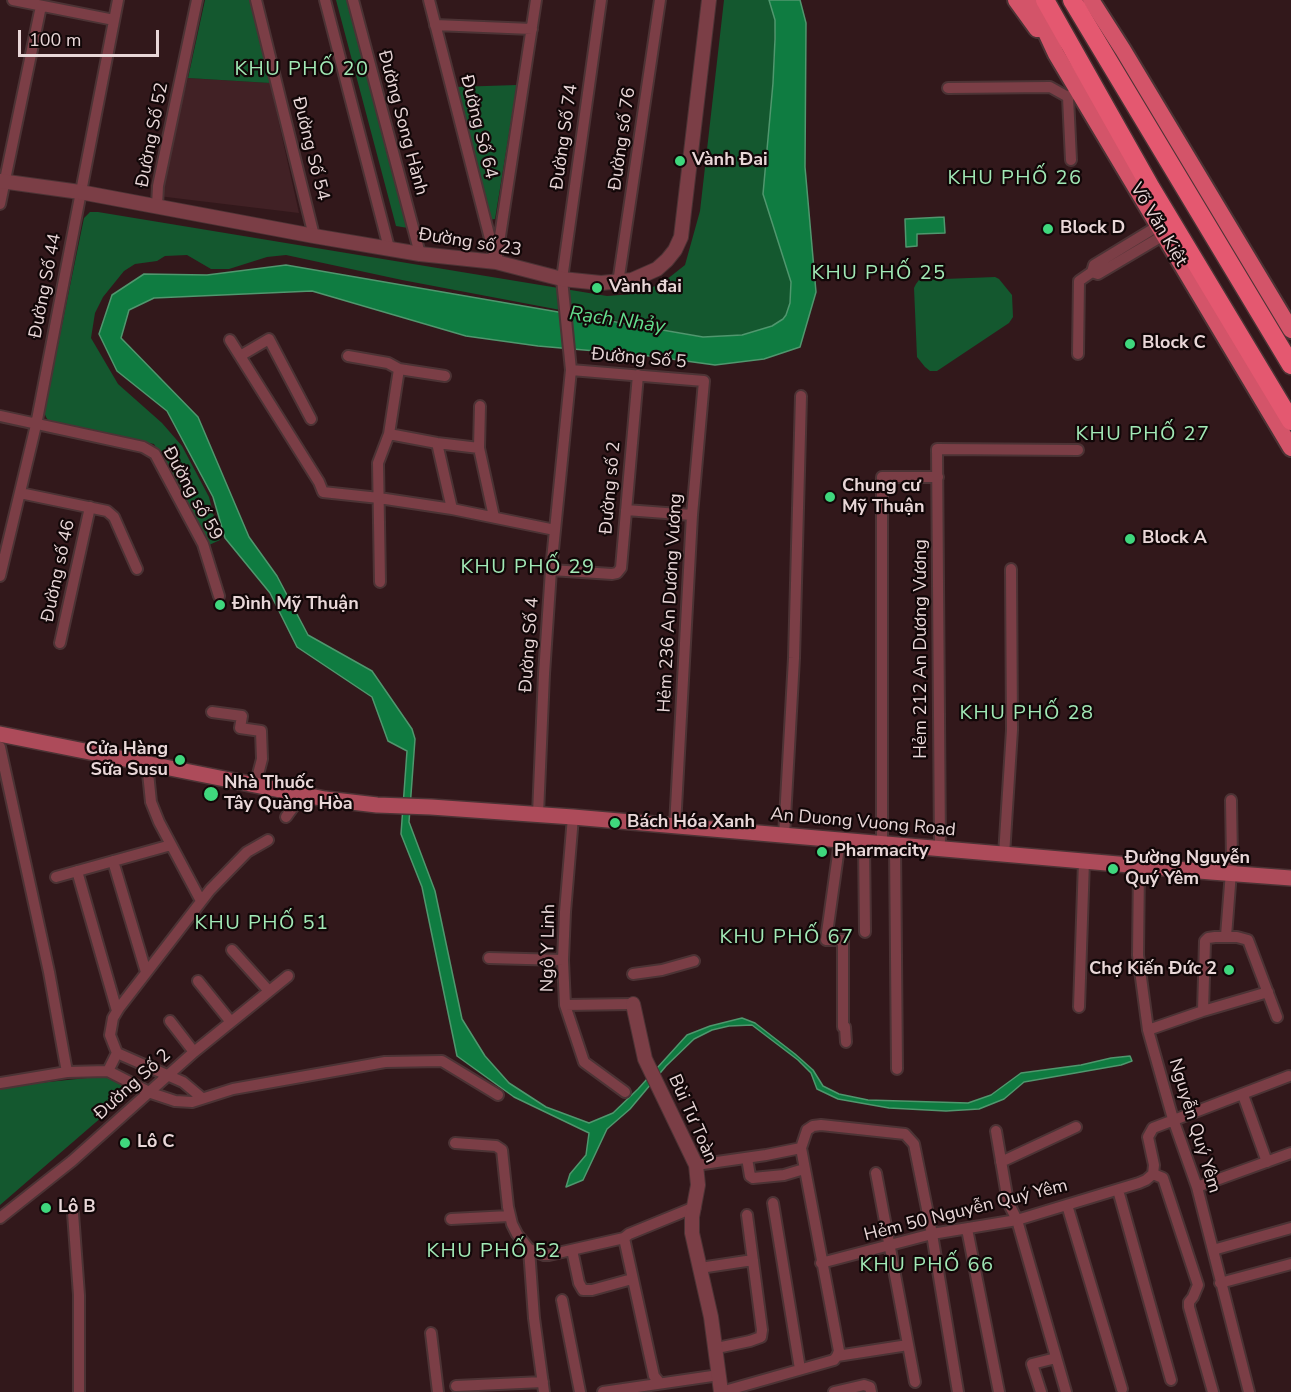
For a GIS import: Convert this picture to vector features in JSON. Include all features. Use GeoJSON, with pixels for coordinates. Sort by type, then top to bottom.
{"type":"FeatureCollection","features":[{"type":"Feature","properties":{"kind":"highway","name":"Võ Văn Kiệt"},"geometry":{"type":"LineString","coordinates":[[1045,0],[1151,188],[1291,422]]}},
{"type":"Feature","properties":{"kind":"highway"},"geometry":{"type":"LineString","coordinates":[[1072,0],[1291,365]]}},
{"type":"Feature","properties":{"kind":"highway"},"geometry":{"type":"LineString","coordinates":[[1151,188],[1177,173]]}},
{"type":"Feature","properties":{"kind":"main road"},"geometry":{"type":"LineString","coordinates":[[1016,0],[1056,54]]}},
{"type":"Feature","properties":{"kind":"main road","name":"Võ Văn Kiệt"},"geometry":{"type":"LineString","coordinates":[[1031,0],[1073,94],[1161,231],[1291,448]]}},
{"type":"Feature","properties":{"kind":"main road"},"geometry":{"type":"LineString","coordinates":[[1091,0],[1291,330]]}},
{"type":"Feature","properties":{"kind":"main road"},"geometry":{"type":"LineString","coordinates":[[1101,0],[1123,50]]}},
{"type":"Feature","properties":{"kind":"main road","name":"An Duong Vuong Road"},"geometry":{"type":"LineString","coordinates":[[0,734],[302,795],[376,805],[538,814],[1291,878]]}},
{"type":"Feature","properties":{"kind":"street"},"geometry":{"type":"LineString","coordinates":[[13,0],[114,20]]}},
{"type":"Feature","properties":{"kind":"street","name":"Đường Số 44"},"geometry":{"type":"LineString","coordinates":[[0,576],[36,424],[118,0]]}},
{"type":"Feature","properties":{"kind":"street","name":"Đường Số 52"},"geometry":{"type":"LineString","coordinates":[[157,206],[158,186],[197,0]]}},
{"type":"Feature","properties":{"kind":"street","name":"Đường Số 54"},"geometry":{"type":"LineString","coordinates":[[256,0],[314,236]]}},
{"type":"Feature","properties":{"kind":"street"},"geometry":{"type":"LineString","coordinates":[[325,0],[389,248]]}},
{"type":"Feature","properties":{"kind":"street","name":"Đường Song Hành"},"geometry":{"type":"LineString","coordinates":[[353,0],[420,254]]}},
{"type":"Feature","properties":{"kind":"street","name":"Đường Số 64"},"geometry":{"type":"LineString","coordinates":[[429,0],[496,262]]}},
{"type":"Feature","properties":{"kind":"street"},"geometry":{"type":"LineString","coordinates":[[496,262],[536,0]]}},
{"type":"Feature","properties":{"kind":"street","name":"Đường Số 74"},"geometry":{"type":"LineString","coordinates":[[570,365],[562,279],[601,0]]}},
{"type":"Feature","properties":{"kind":"street","name":"Đường số 76"},"geometry":{"type":"LineString","coordinates":[[618,283],[660,0]]}},
{"type":"Feature","properties":{"kind":"street","name":"Đường số 23"},"geometry":{"type":"LineString","coordinates":[[3,181],[80,192],[420,254],[496,262],[562,279],[618,283],[646,275],[657,269],[675,250],[681,237],[709,0]]}},
{"type":"Feature","properties":{"kind":"street"},"geometry":{"type":"LineString","coordinates":[[0,204],[41,6]]}},
{"type":"Feature","properties":{"kind":"street"},"geometry":{"type":"LineString","coordinates":[[435,25],[532,29]]}},
{"type":"Feature","properties":{"kind":"street"},"geometry":{"type":"LineString","coordinates":[[948,88],[1050,87],[1073,94],[1071,160]]}},
{"type":"Feature","properties":{"kind":"street"},"geometry":{"type":"LineString","coordinates":[[1078,354],[1079,281],[1092,272],[1094,266],[1161,231]]}},
{"type":"Feature","properties":{"kind":"street"},"geometry":{"type":"LineString","coordinates":[[240,356],[269,339],[311,419]]}},
{"type":"Feature","properties":{"kind":"street"},"geometry":{"type":"LineString","coordinates":[[230,340],[319,482],[323,492],[452,509],[555,530]]}},
{"type":"Feature","properties":{"kind":"street"},"geometry":{"type":"LineString","coordinates":[[348,356],[388,363],[399,369],[445,376]]}},
{"type":"Feature","properties":{"kind":"street","name":"Đường Số 5"},"geometry":{"type":"LineString","coordinates":[[570,365],[638,375],[705,381]]}},
{"type":"Feature","properties":{"kind":"street","name":"Đường Số 4"},"geometry":{"type":"LineString","coordinates":[[538,814],[551,570],[570,365]]}},
{"type":"Feature","properties":{"kind":"street"},"geometry":{"type":"LineString","coordinates":[[380,582],[378,463],[389,434],[399,369]]}},
{"type":"Feature","properties":{"kind":"street","name":"Đường số 2"},"geometry":{"type":"LineString","coordinates":[[551,570],[612,574],[617,573],[621,568],[638,375]]}},
{"type":"Feature","properties":{"kind":"street","name":"Hẻm 236 An Dương Vương"},"geometry":{"type":"LineString","coordinates":[[675,826],[692,515],[705,381]]}},
{"type":"Feature","properties":{"kind":"street"},"geometry":{"type":"LineString","coordinates":[[784,836],[795,636],[801,396]]}},
{"type":"Feature","properties":{"kind":"street"},"geometry":{"type":"LineString","coordinates":[[480,406],[479,448],[494,517]]}},
{"type":"Feature","properties":{"kind":"street","name":"Đường số 59"},"geometry":{"type":"LineString","coordinates":[[0,416],[143,447],[155,454],[203,544],[219,596]]}},
{"type":"Feature","properties":{"kind":"street"},"geometry":{"type":"LineString","coordinates":[[389,434],[479,448]]}},
{"type":"Feature","properties":{"kind":"street"},"geometry":{"type":"LineString","coordinates":[[437,443],[452,509]]}},
{"type":"Feature","properties":{"kind":"street","name":"Hẻm 212 An Dương Vương"},"geometry":{"type":"LineString","coordinates":[[940,849],[937,449],[1078,450]]}},
{"type":"Feature","properties":{"kind":"street"},"geometry":{"type":"LineString","coordinates":[[897,1070],[889,844],[882,477],[938,477]]}},
{"type":"Feature","properties":{"kind":"street"},"geometry":{"type":"LineString","coordinates":[[20,493],[107,511],[114,517],[137,568]]}},
{"type":"Feature","properties":{"kind":"street","name":"Đường số 46"},"geometry":{"type":"LineString","coordinates":[[60,642],[90,507]]}},
{"type":"Feature","properties":{"kind":"street"},"geometry":{"type":"LineString","coordinates":[[626,510],[692,515]]}},
{"type":"Feature","properties":{"kind":"street"},"geometry":{"type":"LineString","coordinates":[[1004,855],[1012,730],[1011,569]]}},
{"type":"Feature","properties":{"kind":"street"},"geometry":{"type":"LineString","coordinates":[[212,712],[242,716],[240,728],[261,731],[262,759],[255,786]]}},
{"type":"Feature","properties":{"kind":"street"},"geometry":{"type":"LineString","coordinates":[[0,747],[49,972],[66,1072]]}},
{"type":"Feature","properties":{"kind":"street"},"geometry":{"type":"LineString","coordinates":[[147,763],[151,802],[201,901]]}},
{"type":"Feature","properties":{"kind":"street"},"geometry":{"type":"LineString","coordinates":[[286,817],[302,795]]}},
{"type":"Feature","properties":{"kind":"street"},"geometry":{"type":"LineString","coordinates":[[1226,936],[1231,800]]}},
{"type":"Feature","properties":{"kind":"street","name":"Ngô Y Linh"},"geometry":{"type":"LineString","coordinates":[[573,817],[563,960],[565,1005],[584,1062],[625,1092]]}},
{"type":"Feature","properties":{"kind":"street"},"geometry":{"type":"LineString","coordinates":[[202,1098],[183,1082],[117,1053],[110,1035],[113,1018],[201,901],[247,852],[267,840]]}},
{"type":"Feature","properties":{"kind":"street"},"geometry":{"type":"LineString","coordinates":[[840,840],[826,940],[843,940],[843,1027],[845,1027],[846,1042]]}},
{"type":"Feature","properties":{"kind":"street"},"geometry":{"type":"LineString","coordinates":[[864,841],[865,932]]}},
{"type":"Feature","properties":{"kind":"street"},"geometry":{"type":"LineString","coordinates":[[56,877],[171,845]]}},
{"type":"Feature","properties":{"kind":"street"},"geometry":{"type":"LineString","coordinates":[[113,861],[146,972]]}},
{"type":"Feature","properties":{"kind":"street"},"geometry":{"type":"LineString","coordinates":[[1079,1007],[1084,861]]}},
{"type":"Feature","properties":{"kind":"street","name":"Nguyễn Quý Yêm"},"geometry":{"type":"LineString","coordinates":[[1138,866],[1138,955],[1148,1030],[1173,1119],[1197,1187],[1249,1392]]}},
{"type":"Feature","properties":{"kind":"street"},"geometry":{"type":"LineString","coordinates":[[77,871],[117,1011]]}},
{"type":"Feature","properties":{"kind":"street"},"geometry":{"type":"LineString","coordinates":[[1203,1011],[1205,941],[1208,938],[1226,936],[1248,940],[1277,1017]]}},
{"type":"Feature","properties":{"kind":"street"},"geometry":{"type":"LineString","coordinates":[[232,950],[269,991]]}},
{"type":"Feature","properties":{"kind":"street"},"geometry":{"type":"LineString","coordinates":[[489,957],[563,960]]}},
{"type":"Feature","properties":{"kind":"street"},"geometry":{"type":"LineString","coordinates":[[633,974],[662,970],[694,961]]}},
{"type":"Feature","properties":{"kind":"street","name":"Đường Số 2"},"geometry":{"type":"LineString","coordinates":[[0,1218],[72,1161],[231,1022],[288,976]]}},
{"type":"Feature","properties":{"kind":"street"},"geometry":{"type":"LineString","coordinates":[[198,981],[231,1022]]}},
{"type":"Feature","properties":{"kind":"street"},"geometry":{"type":"LineString","coordinates":[[1148,1030],[1268,992]]}},
{"type":"Feature","properties":{"kind":"street"},"geometry":{"type":"LineString","coordinates":[[565,1005],[633,1004]]}},
{"type":"Feature","properties":{"kind":"street","name":"Bùi Tư Toàn"},"geometry":{"type":"LineString","coordinates":[[633,1004],[649,1069],[696,1165],[698,1185],[692,1233],[717,1348],[721,1392]]}},
{"type":"Feature","properties":{"kind":"street"},"geometry":{"type":"LineString","coordinates":[[170,1021],[195,1053]]}},
{"type":"Feature","properties":{"kind":"street"},"geometry":{"type":"LineString","coordinates":[[108,1071],[117,1053]]}},
{"type":"Feature","properties":{"kind":"street"},"geometry":{"type":"LineString","coordinates":[[0,1083],[66,1072],[108,1071],[151,1093],[175,1101],[192,1102],[234,1089],[385,1062],[442,1061],[498,1095]]}},
{"type":"Feature","properties":{"kind":"street"},"geometry":{"type":"LineString","coordinates":[[1214,1392],[1189,1307],[1189,1302],[1198,1285],[1163,1178],[1153,1174],[1154,1165],[1149,1137],[1153,1128],[1173,1119],[1243,1095],[1288,1076]]}},
{"type":"Feature","properties":{"kind":"street"},"geometry":{"type":"LineString","coordinates":[[1243,1095],[1267,1162]]}},
{"type":"Feature","properties":{"kind":"street"},"geometry":{"type":"LineString","coordinates":[[721,1392],[834,1360],[839,1352],[801,1148],[807,1130],[821,1125],[905,1134],[914,1144],[932,1234],[958,1392]]}},
{"type":"Feature","properties":{"kind":"street"},"geometry":{"type":"LineString","coordinates":[[1001,1162],[1076,1127]]}},
{"type":"Feature","properties":{"kind":"street"},"geometry":{"type":"LineString","coordinates":[[996,1131],[1008,1202],[1017,1220],[1066,1392]]}},
{"type":"Feature","properties":{"kind":"street"},"geometry":{"type":"LineString","coordinates":[[455,1143],[500,1147],[502,1150],[509,1216],[528,1250],[543,1387],[456,1386]]}},
{"type":"Feature","properties":{"kind":"street"},"geometry":{"type":"LineString","coordinates":[[696,1165],[801,1148]]}},
{"type":"Feature","properties":{"kind":"street"},"geometry":{"type":"LineString","coordinates":[[1197,1187],[1291,1153]]}},
{"type":"Feature","properties":{"kind":"street"},"geometry":{"type":"LineString","coordinates":[[747,1158],[750,1176],[753,1178],[784,1175],[804,1169]]}},
{"type":"Feature","properties":{"kind":"street"},"geometry":{"type":"LineString","coordinates":[[876,1173],[915,1382]]}},
{"type":"Feature","properties":{"kind":"street","name":"Hẻm 50 Nguyễn Quý Yêm"},"geometry":{"type":"LineString","coordinates":[[821,1263],[932,1234],[1017,1220],[1118,1190],[1146,1180],[1153,1174]]}},
{"type":"Feature","properties":{"kind":"street"},"geometry":{"type":"LineString","coordinates":[[1118,1190],[1171,1380]]}},
{"type":"Feature","properties":{"kind":"street"},"geometry":{"type":"LineString","coordinates":[[773,1203],[800,1369]]}},
{"type":"Feature","properties":{"kind":"street"},"geometry":{"type":"LineString","coordinates":[[1067,1205],[1122,1389]]}},
{"type":"Feature","properties":{"kind":"street"},"geometry":{"type":"LineString","coordinates":[[528,1250],[549,1255],[624,1238],[695,1207]]}},
{"type":"Feature","properties":{"kind":"street"},"geometry":{"type":"LineString","coordinates":[[72,1213],[79,1295],[80,1392]]}},
{"type":"Feature","properties":{"kind":"street"},"geometry":{"type":"LineString","coordinates":[[717,1348],[761,1337],[747,1215]]}},
{"type":"Feature","properties":{"kind":"street"},"geometry":{"type":"LineString","coordinates":[[451,1219],[509,1216]]}},
{"type":"Feature","properties":{"kind":"street"},"geometry":{"type":"LineString","coordinates":[[1213,1250],[1291,1228]]}},
{"type":"Feature","properties":{"kind":"street"},"geometry":{"type":"LineString","coordinates":[[967,1229],[999,1392]]}},
{"type":"Feature","properties":{"kind":"street"},"geometry":{"type":"LineString","coordinates":[[624,1238],[654,1376],[660,1383]]}},
{"type":"Feature","properties":{"kind":"street"},"geometry":{"type":"LineString","coordinates":[[572,1250],[583,1290],[592,1290],[632,1279]]}},
{"type":"Feature","properties":{"kind":"street"},"geometry":{"type":"LineString","coordinates":[[700,1268],[753,1260]]}},
{"type":"Feature","properties":{"kind":"street"},"geometry":{"type":"LineString","coordinates":[[1221,1283],[1291,1264]]}},
{"type":"Feature","properties":{"kind":"street"},"geometry":{"type":"LineString","coordinates":[[562,1300],[580,1392]]}},
{"type":"Feature","properties":{"kind":"street"},"geometry":{"type":"LineString","coordinates":[[431,1333],[438,1392]]}},
{"type":"Feature","properties":{"kind":"street"},"geometry":{"type":"LineString","coordinates":[[837,1356],[908,1345]]}},
{"type":"Feature","properties":{"kind":"street"},"geometry":{"type":"LineString","coordinates":[[1041,1392],[1032,1364],[1056,1358]]}},
{"type":"Feature","properties":{"kind":"street"},"geometry":{"type":"LineString","coordinates":[[603,1392],[719,1375]]}},
{"type":"Feature","properties":{"kind":"street"},"geometry":{"type":"LineString","coordinates":[[834,1392],[864,1385],[870,1387],[871,1392]]}},
{"type":"Feature","properties":{"kind":"shaded area"},"geometry":{"type":"Polygon","coordinates":[[[205,0],[250,0],[270,83],[188,78],[205,0]]]}},
{"type":"Feature","properties":{"kind":"shaded area"},"geometry":{"type":"Polygon","coordinates":[[[336,0],[348,0],[408,228],[396,226],[336,0]]]}},
{"type":"Feature","properties":{"kind":"shaded area"},"geometry":{"type":"Polygon","coordinates":[[[724,0],[769,0],[775,20],[773,83],[763,194],[791,282],[790,304],[786,315],[772,326],[742,335],[703,337],[402,280],[286,255],[267,257],[229,269],[211,269],[187,255],[165,256],[157,261],[135,264],[124,271],[103,297],[95,313],[91,338],[118,384],[162,423],[182,446],[209,497],[220,540],[209,545],[154,444],[49,422],[44,412],[84,218],[90,212],[607,296],[633,294],[661,284],[685,265],[700,211],[724,0]]]}},
{"type":"Feature","properties":{"kind":"shaded area"},"geometry":{"type":"Polygon","coordinates":[[[769,0],[800,0],[806,23],[805,167],[816,292],[800,347],[764,359],[715,365],[642,355],[538,346],[466,336],[312,291],[154,298],[129,310],[121,338],[198,417],[249,537],[277,576],[308,635],[372,671],[412,729],[415,739],[409,822],[435,891],[462,1019],[485,1056],[509,1083],[546,1107],[589,1123],[613,1113],[687,1035],[710,1026],[742,1018],[755,1023],[795,1054],[813,1070],[823,1086],[839,1094],[868,1100],[968,1103],[991,1095],[1021,1073],[1081,1065],[1111,1058],[1130,1056],[1132,1061],[1121,1065],[1024,1082],[1004,1099],[979,1109],[946,1111],[889,1108],[838,1099],[817,1089],[811,1073],[798,1060],[752,1025],[729,1026],[712,1030],[694,1039],[666,1066],[630,1109],[607,1129],[583,1180],[566,1187],[570,1174],[586,1155],[589,1133],[514,1097],[457,1056],[422,887],[401,834],[407,751],[388,741],[372,697],[297,647],[270,593],[225,538],[213,497],[167,411],[117,371],[99,334],[112,295],[144,274],[207,275],[286,265],[703,337],[742,335],[772,326],[786,315],[790,303],[791,282],[763,194],[775,39],[775,20],[769,0]]]}},
{"type":"Feature","properties":{"kind":"shaded area"},"geometry":{"type":"Polygon","coordinates":[[[188,78],[270,83],[299,213],[158,196],[188,78]]]}},
{"type":"Feature","properties":{"kind":"shaded area"},"geometry":{"type":"Polygon","coordinates":[[[517,85],[495,219],[488,220],[455,87],[517,85]]]}},
{"type":"Feature","properties":{"kind":"shaded area"},"geometry":{"type":"Polygon","coordinates":[[[944,217],[945,233],[917,234],[917,246],[906,247],[905,219],[944,217]]]}},
{"type":"Feature","properties":{"kind":"shaded area"},"geometry":{"type":"Polygon","coordinates":[[[995,277],[1012,295],[1013,317],[1009,323],[937,371],[930,371],[917,357],[914,288],[916,284],[919,280],[995,277]]]}},
{"type":"Feature","properties":{"kind":"shaded area"},"geometry":{"type":"Polygon","coordinates":[[[106,1076],[124,1084],[127,1089],[125,1097],[0,1205],[0,1087],[106,1076]]]}},
{"type":"Feature","properties":{"kind":"place","name":"Vành Đai"},"geometry":{"type":"Point","coordinates":[680,161]}},
{"type":"Feature","properties":{"kind":"place","name":"Block D"},"geometry":{"type":"Point","coordinates":[1048,229]}},
{"type":"Feature","properties":{"kind":"place","name":"Vành đai"},"geometry":{"type":"Point","coordinates":[597,288]}},
{"type":"Feature","properties":{"kind":"place","name":"Block C"},"geometry":{"type":"Point","coordinates":[1130,344]}},
{"type":"Feature","properties":{"kind":"place","name":"Chung cư Mỹ Thuận"},"geometry":{"type":"Point","coordinates":[830,497]}},
{"type":"Feature","properties":{"kind":"place","name":"Block A"},"geometry":{"type":"Point","coordinates":[1130,539]}},
{"type":"Feature","properties":{"kind":"place","name":"Đình Mỹ Thuận"},"geometry":{"type":"Point","coordinates":[220,605]}},
{"type":"Feature","properties":{"kind":"place","name":"Cửa Hàng Sữa Susu"},"geometry":{"type":"Point","coordinates":[180,760]}},
{"type":"Feature","properties":{"kind":"place","name":"Nhà Thuốc Tây Quàng Hòa"},"geometry":{"type":"Point","coordinates":[211,794]}},
{"type":"Feature","properties":{"kind":"place","name":"Bách Hóa Xanh"},"geometry":{"type":"Point","coordinates":[615,823]}},
{"type":"Feature","properties":{"kind":"place","name":"Pharmacity"},"geometry":{"type":"Point","coordinates":[822,852]}},
{"type":"Feature","properties":{"kind":"place","name":"Đường Nguyễn Quý Yêm"},"geometry":{"type":"Point","coordinates":[1113,869]}},
{"type":"Feature","properties":{"kind":"place","name":"Chợ Kiến Đức 2"},"geometry":{"type":"Point","coordinates":[1229,970]}},
{"type":"Feature","properties":{"kind":"place","name":"Lô C"},"geometry":{"type":"Point","coordinates":[125,1143]}},
{"type":"Feature","properties":{"kind":"place","name":"Lô B"},"geometry":{"type":"Point","coordinates":[46,1208]}},
{"type":"Feature","properties":{"kind":"district","name":"KHU PHỐ 20"},"geometry":{"type":"Point","coordinates":[302,70]}},
{"type":"Feature","properties":{"kind":"district","name":"KHU PHỐ 26"},"geometry":{"type":"Point","coordinates":[1015,179]}},
{"type":"Feature","properties":{"kind":"district","name":"KHU PHỐ 25"},"geometry":{"type":"Point","coordinates":[879,274]}},
{"type":"Feature","properties":{"kind":"district","name":"KHU PHỐ 27"},"geometry":{"type":"Point","coordinates":[1143,435]}},
{"type":"Feature","properties":{"kind":"district","name":"KHU PHỐ 29"},"geometry":{"type":"Point","coordinates":[528,568]}},
{"type":"Feature","properties":{"kind":"district","name":"KHU PHỐ 28"},"geometry":{"type":"Point","coordinates":[1027,714]}},
{"type":"Feature","properties":{"kind":"district","name":"KHU PHỐ 51"},"geometry":{"type":"Point","coordinates":[262,924]}},
{"type":"Feature","properties":{"kind":"district","name":"KHU PHỐ 67"},"geometry":{"type":"Point","coordinates":[787,938]}},
{"type":"Feature","properties":{"kind":"district","name":"KHU PHỐ 52"},"geometry":{"type":"Point","coordinates":[494,1252]}},
{"type":"Feature","properties":{"kind":"district","name":"KHU PHỐ 66"},"geometry":{"type":"Point","coordinates":[927,1266]}},
{"type":"Feature","properties":{"kind":"water label","name":"Rạch Nhảy"},"geometry":{"type":"Point","coordinates":[617,321]}}]}
